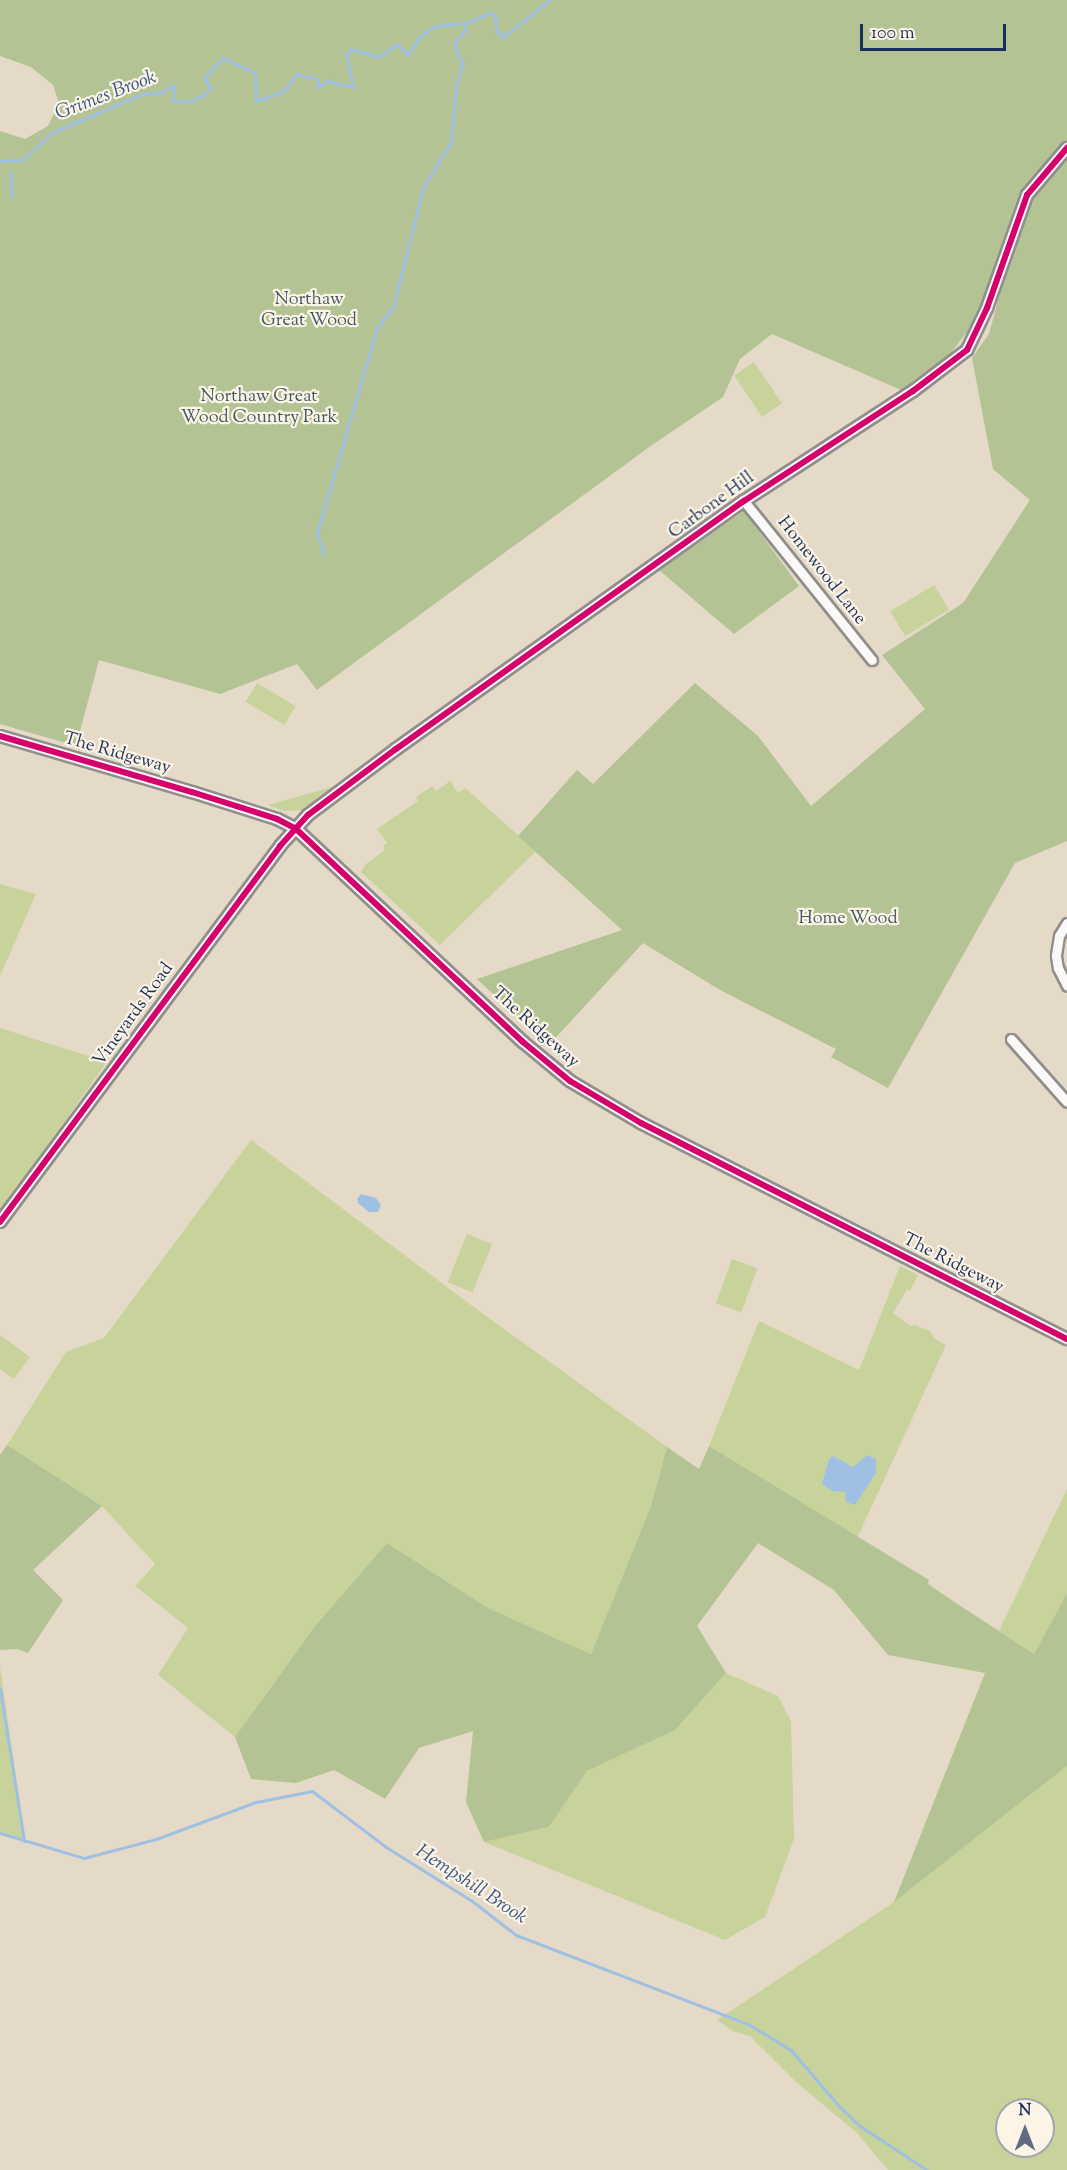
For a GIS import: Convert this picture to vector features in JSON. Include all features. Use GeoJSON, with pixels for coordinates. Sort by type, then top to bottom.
{"type":"FeatureCollection","features":[{"type":"Feature","properties":{"kind":"street","name":"Carbone Hill"},"geometry":{"type":"LineString","coordinates":[[295,828],[308,815],[396,749],[744,501],[913,391],[967,350],[987,308],[1027,195],[1067,148]]}},
{"type":"Feature","properties":{"kind":"street","name":"Homewood Lane"},"geometry":{"type":"LineString","coordinates":[[744,501],[872,660]]}},
{"type":"Feature","properties":{"kind":"street","name":"The Ridgeway"},"geometry":{"type":"LineString","coordinates":[[0,736],[192,792],[278,819],[295,828],[523,1042],[570,1081],[642,1123],[1067,1339]]}},
{"type":"Feature","properties":{"kind":"street","name":"Vineyards Road"},"geometry":{"type":"LineString","coordinates":[[0,1222],[133,1041],[295,828]]}},
{"type":"Feature","properties":{"kind":"street"},"geometry":{"type":"LineString","coordinates":[[1067,923],[1059,936],[1056,956],[1058,968],[1067,986]]}},
{"type":"Feature","properties":{"kind":"street"},"geometry":{"type":"LineString","coordinates":[[1011,1039],[1067,1102]]}},
{"type":"Feature","properties":{"kind":"green space","name":"Northaw Great Wood"},"geometry":{"type":"Polygon","coordinates":[[[0,0],[1067,0],[1067,841],[1015,863],[888,1088],[831,1057],[836,1049],[720,990],[643,943],[548,1046],[477,979],[622,930],[518,836],[577,770],[593,784],[695,683],[758,736],[811,806],[925,709],[882,655],[963,603],[1030,500],[993,469],[972,358],[989,334],[1025,200],[971,327],[949,355],[901,390],[772,334],[740,359],[723,397],[652,445],[317,690],[297,664],[220,694],[99,660],[76,746],[0,724],[0,131],[25,139],[48,126],[59,103],[53,85],[31,67],[0,56],[0,0]]]}},
{"type":"Feature","properties":{"kind":"green space"},"geometry":{"type":"Polygon","coordinates":[[[754,362],[782,403],[762,417],[734,375],[754,362]]]}},
{"type":"Feature","properties":{"kind":"green space"},"geometry":{"type":"Polygon","coordinates":[[[744,511],[799,586],[734,634],[659,570],[744,511]]]}},
{"type":"Feature","properties":{"kind":"green space"},"geometry":{"type":"Polygon","coordinates":[[[934,585],[949,610],[905,636],[890,611],[934,585]]]}},
{"type":"Feature","properties":{"kind":"green space"},"geometry":{"type":"Polygon","coordinates":[[[257,683],[296,706],[284,725],[246,702],[257,683]]]}},
{"type":"Feature","properties":{"kind":"green space"},"geometry":{"type":"Polygon","coordinates":[[[450,781],[458,793],[465,788],[536,851],[440,945],[361,872],[366,864],[385,850],[383,846],[387,843],[377,829],[418,801],[416,797],[432,786],[436,791],[450,781]]]}},
{"type":"Feature","properties":{"kind":"green space"},"geometry":{"type":"Polygon","coordinates":[[[335,786],[304,810],[284,811],[268,805],[335,786]]]}},
{"type":"Feature","properties":{"kind":"green space"},"geometry":{"type":"Polygon","coordinates":[[[0,884],[36,894],[0,976],[0,884]]]}},
{"type":"Feature","properties":{"kind":"green space"},"geometry":{"type":"Polygon","coordinates":[[[0,1028],[107,1062],[0,1212],[0,1028]]]}},
{"type":"Feature","properties":{"kind":"green space"},"geometry":{"type":"Polygon","coordinates":[[[251,1140],[471,1305],[667,1447],[651,1506],[591,1654],[488,1608],[387,1543],[315,1626],[235,1737],[158,1675],[188,1628],[135,1586],[155,1564],[102,1506],[7,1445],[66,1352],[104,1338],[251,1140]]]}},
{"type":"Feature","properties":{"kind":"green space"},"geometry":{"type":"Polygon","coordinates":[[[467,1234],[492,1244],[473,1292],[448,1282],[467,1234]]]}},
{"type":"Feature","properties":{"kind":"green space"},"geometry":{"type":"Polygon","coordinates":[[[732,1259],[757,1268],[741,1312],[716,1303],[732,1259]]]}},
{"type":"Feature","properties":{"kind":"green space"},"geometry":{"type":"Polygon","coordinates":[[[900,1266],[918,1275],[910,1291],[907,1289],[893,1313],[910,1326],[915,1325],[930,1331],[935,1339],[946,1345],[857,1538],[709,1446],[759,1321],[859,1370],[900,1266]]]}},
{"type":"Feature","properties":{"kind":"green space"},"geometry":{"type":"Polygon","coordinates":[[[0,1335],[30,1357],[14,1379],[0,1369],[0,1335]]]}},
{"type":"Feature","properties":{"kind":"green space"},"geometry":{"type":"Polygon","coordinates":[[[7,1445],[102,1506],[33,1570],[63,1600],[28,1653],[17,1649],[0,1650],[0,1455],[7,1445]]]}},
{"type":"Feature","properties":{"kind":"green space"},"geometry":{"type":"Polygon","coordinates":[[[709,1446],[929,1580],[928,1584],[1034,1654],[1067,1593],[1067,1766],[894,1902],[985,1673],[888,1655],[834,1590],[758,1543],[697,1626],[726,1673],[675,1730],[587,1771],[549,1827],[484,1842],[466,1802],[473,1731],[419,1748],[385,1799],[334,1770],[296,1783],[251,1779],[235,1737],[315,1626],[387,1543],[488,1608],[591,1654],[651,1506],[667,1447],[699,1469],[709,1446]]]}},
{"type":"Feature","properties":{"kind":"green space"},"geometry":{"type":"Polygon","coordinates":[[[1067,1489],[1067,1593],[1034,1654],[999,1631],[1067,1489]]]}},
{"type":"Feature","properties":{"kind":"green space"},"geometry":{"type":"Polygon","coordinates":[[[0,1667],[25,1839],[0,1832],[0,1667]]]}},
{"type":"Feature","properties":{"kind":"green space"},"geometry":{"type":"Polygon","coordinates":[[[726,1673],[778,1696],[791,1721],[794,1839],[765,1917],[725,1940],[484,1842],[549,1827],[587,1771],[675,1730],[726,1673]]]}},
{"type":"Feature","properties":{"kind":"green space"},"geometry":{"type":"Polygon","coordinates":[[[1067,1766],[1067,2170],[888,2170],[857,2133],[796,2082],[750,2036],[732,2031],[717,2020],[894,1902],[1067,1766]]]}},
{"type":"Feature","properties":{"kind":"water"},"geometry":{"type":"Polygon","coordinates":[[[361,1194],[376,1198],[381,1205],[378,1212],[369,1212],[358,1203],[357,1199],[361,1194]]]}},
{"type":"Feature","properties":{"kind":"water"},"geometry":{"type":"Polygon","coordinates":[[[867,1455],[876,1459],[876,1473],[855,1505],[846,1502],[845,1492],[832,1491],[822,1484],[829,1459],[833,1456],[853,1467],[867,1455]]]}},
{"type":"Feature","properties":{"kind":"waterway","name":"Grimes Brook"},"geometry":{"type":"LineString","coordinates":[[0,161],[22,160],[53,132],[143,94],[160,93],[174,85],[173,101],[188,102],[202,96],[210,87],[204,78],[222,58],[255,73],[256,101],[284,91],[296,74],[317,79],[318,87],[327,81],[353,87],[346,54],[351,49],[379,57],[397,44],[408,55],[420,36],[435,26],[466,23],[490,13],[495,16],[497,32],[503,37],[549,0]]}},
{"type":"Feature","properties":{"kind":"waterway","name":"Grimes Brook"},"geometry":{"type":"LineString","coordinates":[[324,555],[317,533],[377,328],[393,307],[423,188],[451,142],[456,87],[462,64],[454,43],[465,30],[466,23]]}},
{"type":"Feature","properties":{"kind":"waterway"},"geometry":{"type":"LineString","coordinates":[[11,172],[11,197]]}},
{"type":"Feature","properties":{"kind":"waterway"},"geometry":{"type":"LineString","coordinates":[[0,1689],[24,1841]]}},
{"type":"Feature","properties":{"kind":"waterway","name":"Hempshill Brook"},"geometry":{"type":"LineString","coordinates":[[0,1833],[84,1858],[156,1839],[256,1802],[312,1791],[386,1847],[472,1901],[516,1935],[748,2024],[791,2050],[838,2105],[860,2126],[927,2170]]}},
{"type":"Feature","properties":{"kind":"cycle path"},"geometry":{"type":"LineString","coordinates":[[0,1222],[280,846],[308,815],[396,749],[744,501],[913,391],[967,350],[987,308],[1027,195],[1067,148]]}},
{"type":"Feature","properties":{"kind":"cycle path"},"geometry":{"type":"LineString","coordinates":[[0,736],[192,792],[277,819],[295,828],[523,1042],[570,1081],[641,1123],[1067,1339]]}},
{"type":"Feature","properties":{"kind":"park label","name":"Northaw Great Wood Country Park"},"geometry":{"type":"Point","coordinates":[259,408]}},
{"type":"Feature","properties":{"kind":"park label","name":"Home Wood"},"geometry":{"type":"Point","coordinates":[848,919]}}]}
